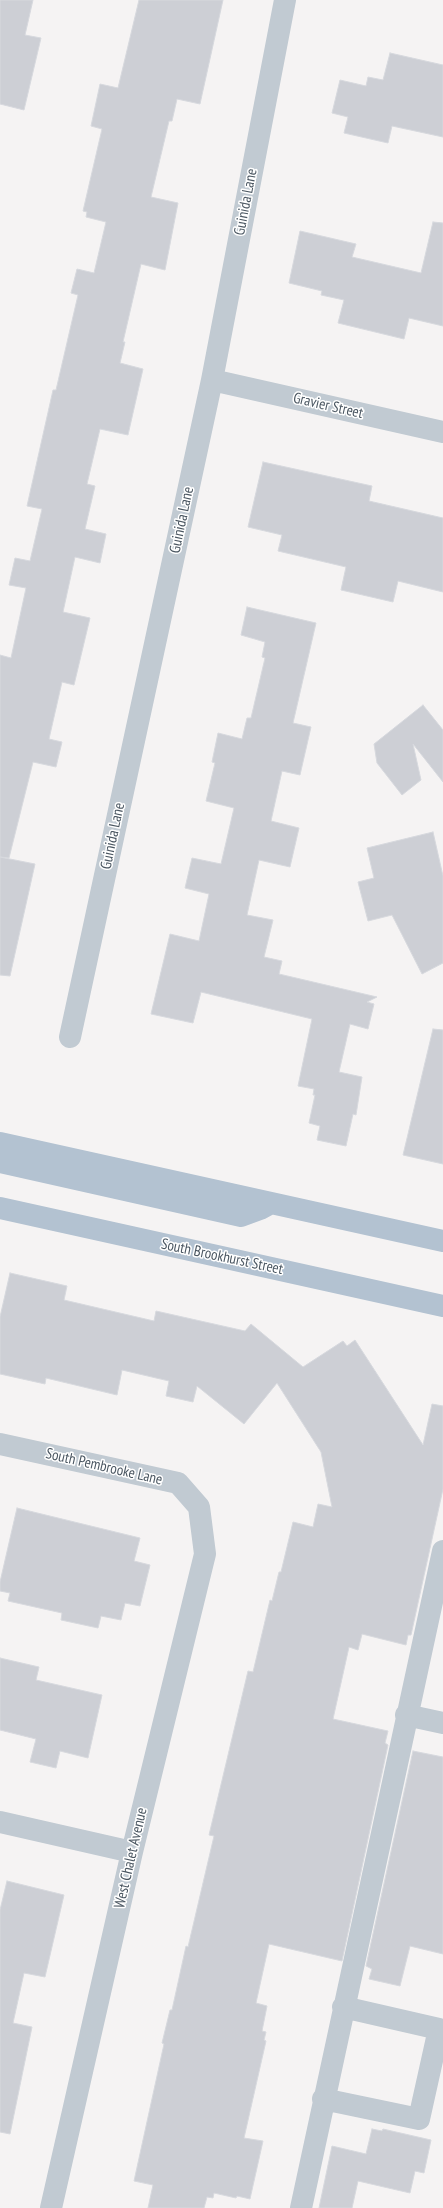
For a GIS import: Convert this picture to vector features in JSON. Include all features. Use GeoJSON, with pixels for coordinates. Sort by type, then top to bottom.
{"type":"FeatureCollection","features":[{"type":"Feature","properties":{"kind":"main road"},"geometry":{"type":"LineString","coordinates":[[0,1143],[443,1241]]}},
{"type":"Feature","properties":{"kind":"main road"},"geometry":{"type":"LineString","coordinates":[[0,1162],[241,1216],[260,1210],[271,1203]]}},
{"type":"Feature","properties":{"kind":"main road","name":"South Brookhurst Street"},"geometry":{"type":"LineString","coordinates":[[0,1208],[443,1306]]}},
{"type":"Feature","properties":{"kind":"street","name":"Guinida Lane"},"geometry":{"type":"LineString","coordinates":[[70,1037],[212,380],[285,0]]}},
{"type":"Feature","properties":{"kind":"street","name":"Gravier Street"},"geometry":{"type":"LineString","coordinates":[[212,380],[443,432]]}},
{"type":"Feature","properties":{"kind":"street","name":"South Pembrooke Lane"},"geometry":{"type":"LineString","coordinates":[[0,1444],[178,1484],[199,1507]]}},
{"type":"Feature","properties":{"kind":"street","name":"West Chalet Avenue"},"geometry":{"type":"LineString","coordinates":[[51,2208],[132,1852],[205,1554],[199,1507]]}},
{"type":"Feature","properties":{"kind":"street"},"geometry":{"type":"LineString","coordinates":[[301,2208],[406,1715],[435,1625],[443,1551]]}},
{"type":"Feature","properties":{"kind":"street"},"geometry":{"type":"LineString","coordinates":[[406,1715],[443,1723]]}},
{"type":"Feature","properties":{"kind":"street"},"geometry":{"type":"LineString","coordinates":[[0,1822],[132,1852]]}},
{"type":"Feature","properties":{"kind":"street"},"geometry":{"type":"LineString","coordinates":[[323,2099],[419,2119],[439,2029],[343,2007]]}},
{"type":"Feature","properties":{"kind":"building"},"geometry":{"type":"Polygon","coordinates":[[[0,0],[33,0],[25,35],[41,38],[24,110],[0,104],[0,0]]]}},
{"type":"Feature","properties":{"kind":"building"},"geometry":{"type":"Polygon","coordinates":[[[139,0],[223,0],[200,104],[177,99],[172,121],[169,121],[151,197],[178,203],[165,270],[141,264],[123,342],[125,342],[120,363],[143,369],[128,435],[100,429],[87,484],[95,486],[85,529],[106,534],[100,563],[75,557],[63,612],[90,618],[74,685],[62,682],[49,739],[62,742],[56,767],[33,762],[9,858],[0,857],[0,655],[11,658],[26,588],[9,585],[15,558],[30,561],[42,509],[27,506],[53,390],[56,390],[78,295],[71,293],[77,269],[94,273],[106,222],[86,217],[87,212],[83,211],[102,129],[91,126],[100,84],[118,88],[139,0]]]}},
{"type":"Feature","properties":{"kind":"building"},"geometry":{"type":"Polygon","coordinates":[[[390,53],[443,65],[443,137],[392,126],[388,143],[344,133],[348,117],[332,113],[340,80],[366,86],[368,77],[383,80],[390,53]]]}},
{"type":"Feature","properties":{"kind":"building"},"geometry":{"type":"Polygon","coordinates":[[[433,222],[443,223],[443,326],[409,318],[404,339],[338,323],[344,300],[321,295],[322,291],[289,283],[300,231],[356,244],[352,257],[421,273],[433,222]]]}},
{"type":"Feature","properties":{"kind":"building"},"geometry":{"type":"Polygon","coordinates":[[[263,462],[372,486],[369,501],[443,518],[443,592],[398,581],[393,602],[341,590],[346,567],[278,551],[282,535],[248,527],[263,462]]]}},
{"type":"Feature","properties":{"kind":"building"},"geometry":{"type":"Polygon","coordinates":[[[247,607],[316,623],[293,723],[311,727],[300,775],[282,771],[271,821],[299,828],[290,867],[259,860],[247,915],[273,920],[264,957],[282,961],[279,974],[377,997],[367,1002],[374,1004],[368,1029],[350,1024],[339,1072],[362,1077],[356,1115],[353,1114],[346,1146],[317,1140],[320,1126],[309,1123],[315,1095],[313,1095],[314,1089],[298,1086],[312,1019],[201,992],[193,1023],[151,1014],[170,934],[199,941],[209,894],[185,888],[192,858],[221,864],[234,808],[206,801],[215,763],[212,762],[218,733],[242,739],[247,718],[251,718],[265,658],[262,657],[265,642],[241,635],[247,607]]]}},
{"type":"Feature","properties":{"kind":"building"},"geometry":{"type":"Polygon","coordinates":[[[423,705],[443,730],[443,782],[413,744],[421,780],[402,795],[377,763],[374,744],[423,705]]]}},
{"type":"Feature","properties":{"kind":"building"},"geometry":{"type":"Polygon","coordinates":[[[433,832],[443,876],[443,963],[422,974],[392,915],[368,921],[358,882],[374,878],[367,848],[433,832]]]}},
{"type":"Feature","properties":{"kind":"building"},"geometry":{"type":"Polygon","coordinates":[[[0,857],[35,864],[10,976],[0,975],[0,857]]]}},
{"type":"Feature","properties":{"kind":"building"},"geometry":{"type":"Polygon","coordinates":[[[433,1029],[443,1030],[443,1164],[403,1155],[433,1029]]]}},
{"type":"Feature","properties":{"kind":"building"},"geometry":{"type":"Polygon","coordinates":[[[10,1273],[67,1286],[64,1300],[154,1321],[156,1311],[245,1331],[251,1324],[303,1367],[343,1341],[347,1346],[355,1340],[423,1445],[432,1404],[443,1406],[443,1489],[411,1635],[408,1635],[406,1645],[362,1634],[358,1650],[349,1647],[333,1719],[388,1731],[385,1743],[388,1745],[342,1961],[269,1944],[256,2003],[267,2006],[262,2031],[266,2032],[264,2040],[266,2041],[244,2138],[263,2141],[250,2199],[237,2196],[236,2198],[214,2193],[213,2198],[207,2197],[204,2208],[148,2208],[153,2185],[134,2181],[164,2044],[162,2043],[170,2010],[172,2010],[186,1946],[188,1947],[214,1836],[209,1835],[248,1671],[253,1672],[270,1600],[272,1601],[279,1572],[281,1572],[293,1522],[313,1527],[318,1504],[332,1507],[321,1452],[277,1383],[244,1424],[197,1386],[193,1402],[166,1396],[169,1381],[122,1370],[117,1395],[46,1378],[45,1384],[0,1374],[0,1317],[10,1273]]]}},
{"type":"Feature","properties":{"kind":"building"},"geometry":{"type":"Polygon","coordinates":[[[17,1508],[140,1538],[134,1561],[150,1565],[140,1606],[125,1603],[121,1620],[101,1616],[98,1628],[61,1620],[62,1613],[8,1601],[10,1593],[0,1591],[0,1582],[17,1508]]]}},
{"type":"Feature","properties":{"kind":"building"},"geometry":{"type":"Polygon","coordinates":[[[0,1658],[39,1667],[36,1680],[102,1695],[88,1758],[60,1751],[56,1768],[30,1762],[36,1739],[0,1730],[0,1658]]]}},
{"type":"Feature","properties":{"kind":"building"},"geometry":{"type":"Polygon","coordinates":[[[413,1751],[443,1757],[443,1954],[410,1946],[400,1986],[369,1979],[372,1969],[366,1966],[413,1751]]]}},
{"type":"Feature","properties":{"kind":"building"},"geometry":{"type":"Polygon","coordinates":[[[7,1881],[64,1895],[45,1977],[24,1973],[13,2023],[32,2027],[10,2134],[0,2132],[0,1910],[7,1881]]]}},
{"type":"Feature","properties":{"kind":"building"},"geometry":{"type":"Polygon","coordinates":[[[372,2129],[382,2131],[383,2129],[431,2140],[424,2173],[415,2171],[410,2193],[358,2181],[352,2208],[319,2208],[332,2146],[366,2154],[372,2129]]]}}]}
